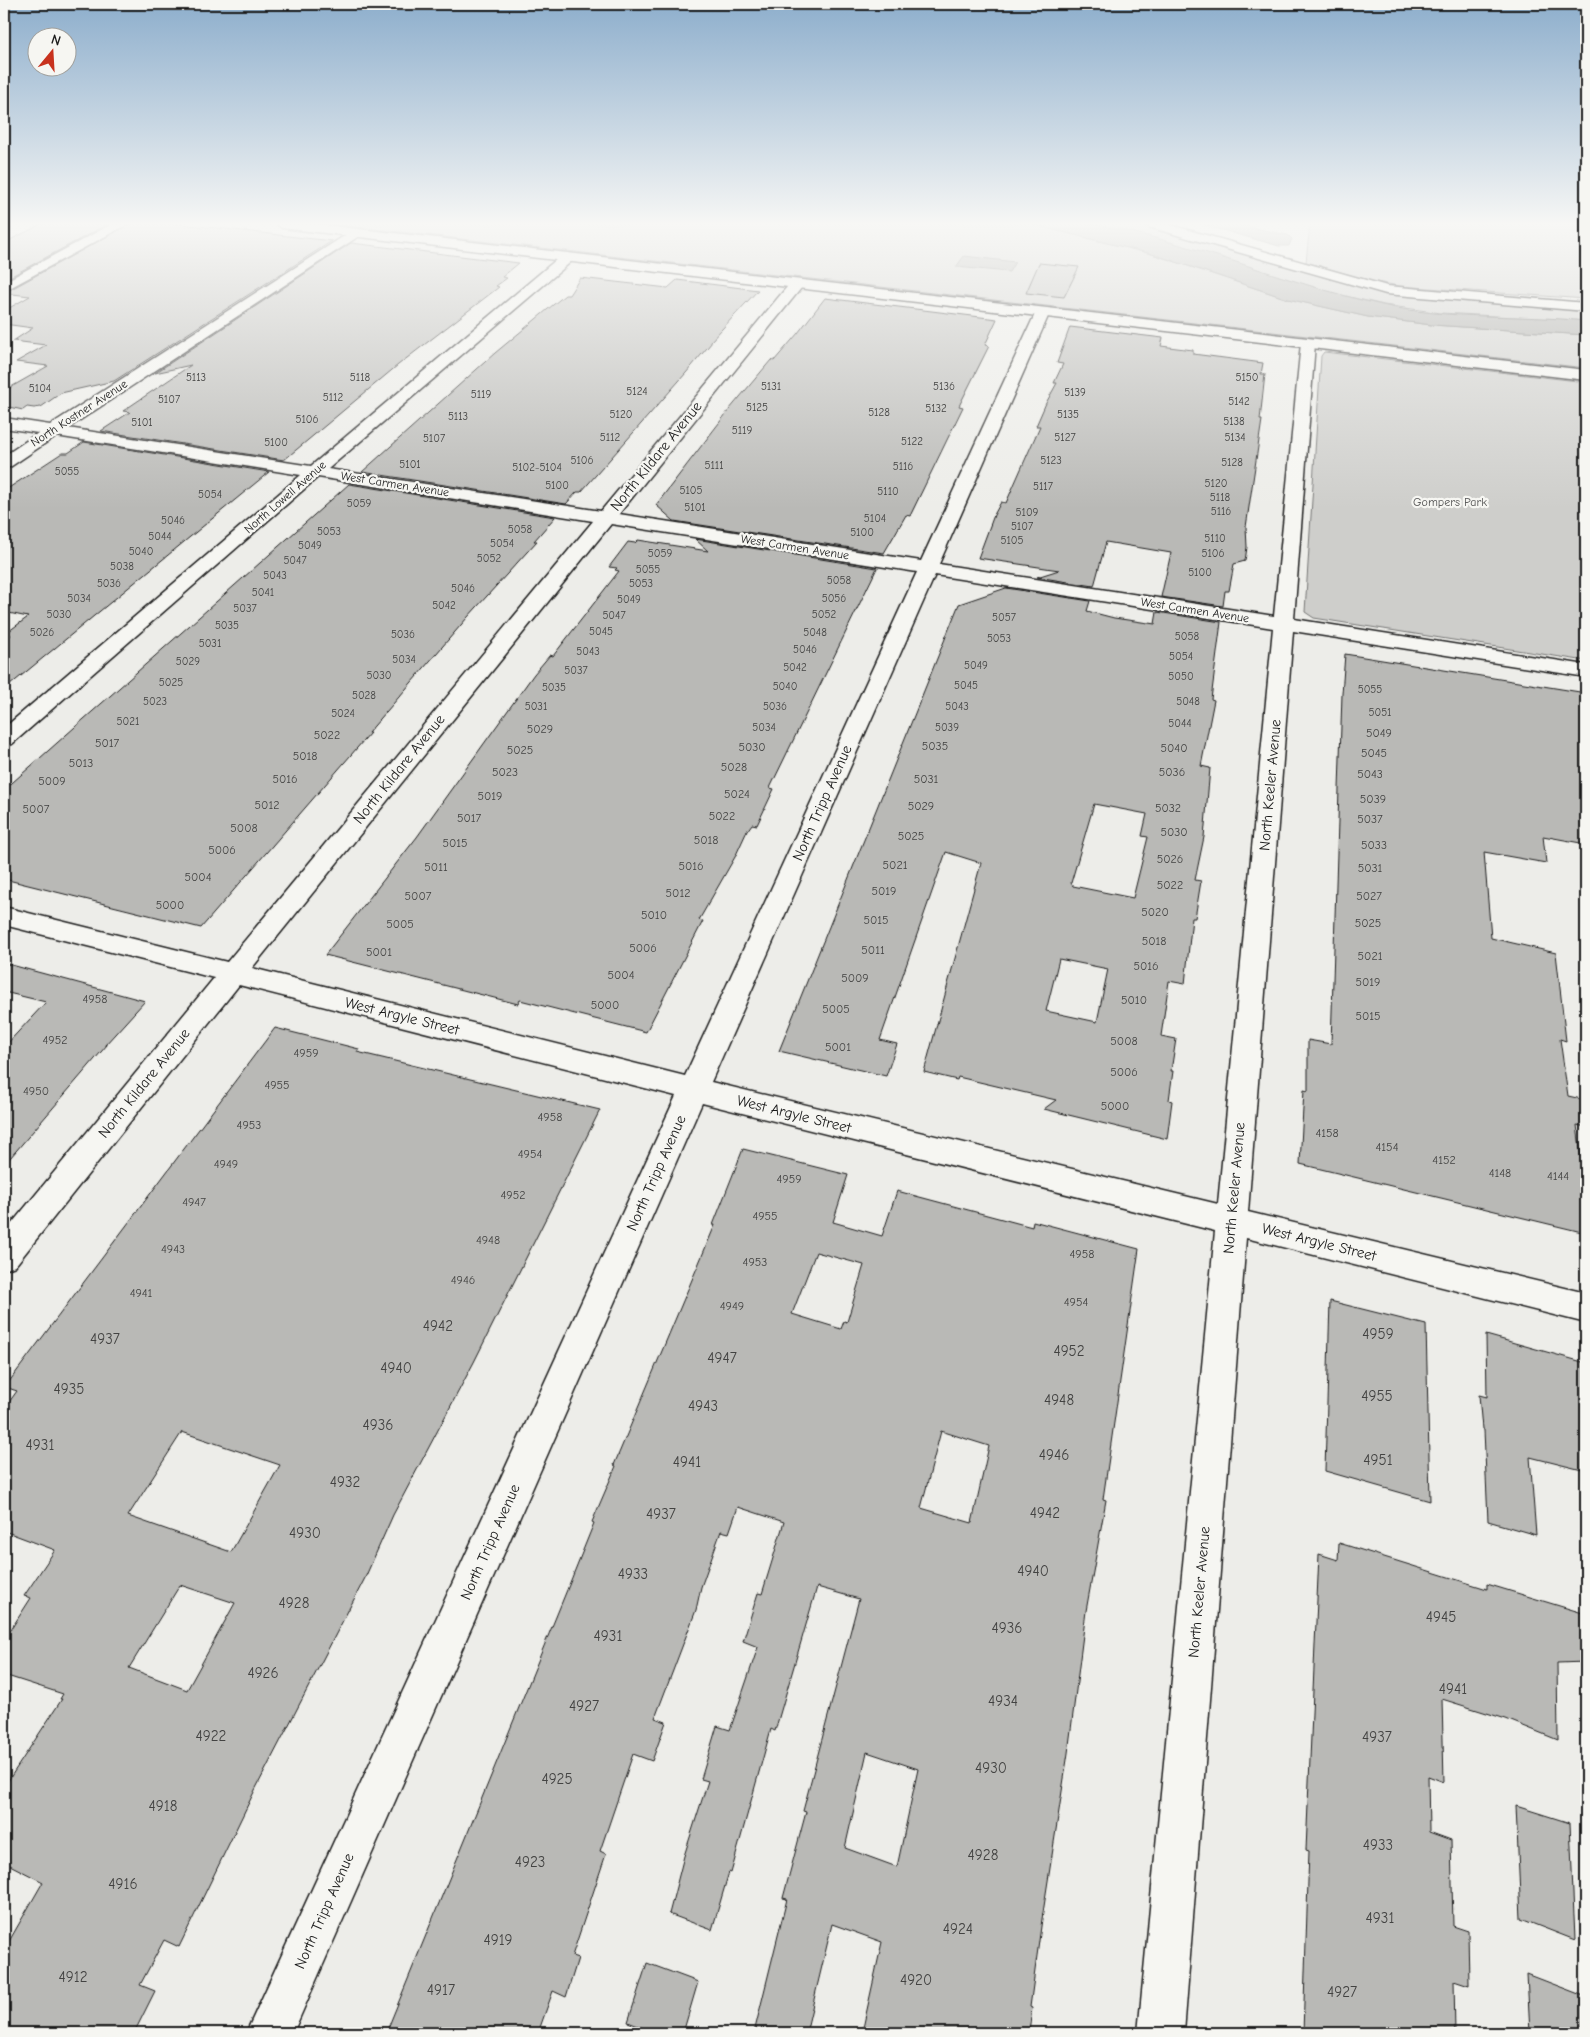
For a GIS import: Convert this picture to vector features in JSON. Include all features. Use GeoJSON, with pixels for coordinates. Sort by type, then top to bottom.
{"type":"FeatureCollection","features":[{"type":"Feature","properties":{"kind":"street","name":"North Kostner Avenue"},"geometry":{"type":"LineString","coordinates":[[4,462],[223,319]]}},
{"type":"Feature","properties":{"kind":"street","name":"North Lowell Avenue"},"geometry":{"type":"LineString","coordinates":[[4,739],[495,319]]}},
{"type":"Feature","properties":{"kind":"street","name":"North Kildare Avenue"},"geometry":{"type":"LineString","coordinates":[[4,1256],[768,319]]}},
{"type":"Feature","properties":{"kind":"street","name":"North Tripp Avenue"},"geometry":{"type":"LineString","coordinates":[[269,2033],[1040,319]]}},
{"type":"Feature","properties":{"kind":"street"},"geometry":{"type":"LineString","coordinates":[[1103,319],[1586,375]]}},
{"type":"Feature","properties":{"kind":"street","name":"North Keeler Avenue"},"geometry":{"type":"LineString","coordinates":[[1161,2033],[1308,343]]}},
{"type":"Feature","properties":{"kind":"street","name":"West Carmen Avenue"},"geometry":{"type":"LineString","coordinates":[[4,424],[1586,671]]}},
{"type":"Feature","properties":{"kind":"street","name":"West Argyle Street"},"geometry":{"type":"LineString","coordinates":[[4,916],[693,1089],[1586,1308]]}},
{"type":"Feature","properties":{"kind":"green space"},"geometry":{"type":"Polygon","coordinates":[[[1160,319],[1384,319],[1432,325],[1586,335],[1586,368],[1160,319]]]}},
{"type":"Feature","properties":{"kind":"green space"},"geometry":{"type":"Polygon","coordinates":[[[1551,319],[1586,319],[1586,321],[1551,319]]]}},
{"type":"Feature","properties":{"kind":"green space","name":"Gompers Park"},"geometry":{"type":"Polygon","coordinates":[[[1324,352],[1586,382],[1586,661],[1314,618],[1305,612],[1321,356],[1324,352]]]}},
{"type":"Feature","properties":{"kind":"shaded area"},"geometry":{"type":"Polygon","coordinates":[[[1384,319],[1562,319],[1586,321],[1586,335],[1432,325],[1384,319]]]}},
{"type":"Feature","properties":{"kind":"building"},"geometry":{"type":"Polygon","coordinates":[[[4,319],[210,319],[114,381],[61,393],[41,407],[27,407],[23,410],[4,406],[4,391],[48,366],[16,362],[46,345],[13,341],[33,328],[4,324],[4,319]]]}},
{"type":"Feature","properties":{"kind":"building"},"geometry":{"type":"Polygon","coordinates":[[[236,319],[457,319],[398,365],[284,460],[101,431],[130,412],[123,411],[191,365],[155,373],[236,319]]]}},
{"type":"Feature","properties":{"kind":"building"},"geometry":{"type":"Polygon","coordinates":[[[536,319],[731,319],[581,492],[577,492],[566,504],[362,472],[495,353],[536,319]]]}},
{"type":"Feature","properties":{"kind":"building"},"geometry":{"type":"Polygon","coordinates":[[[809,319],[997,319],[985,345],[989,346],[959,406],[963,407],[910,516],[906,515],[884,553],[674,521],[656,505],[729,410],[771,360],[774,361],[809,319]]]}},
{"type":"Feature","properties":{"kind":"building"},"geometry":{"type":"Polygon","coordinates":[[[1070,327],[1163,338],[1161,346],[1193,350],[1193,354],[1263,363],[1261,374],[1265,374],[1260,420],[1262,420],[1246,527],[1247,547],[1245,561],[1234,564],[1229,591],[1225,591],[1223,606],[1161,597],[1171,553],[1106,542],[1094,586],[1037,577],[1059,570],[978,558],[994,515],[1001,502],[1006,503],[1040,426],[1036,426],[1057,383],[1054,383],[1063,364],[1057,363],[1070,327]]]}},
{"type":"Feature","properties":{"kind":"building"},"geometry":{"type":"Polygon","coordinates":[[[84,442],[269,472],[4,690],[4,640],[11,635],[5,634],[28,617],[4,612],[4,491],[62,453],[68,453],[84,442]]]}},
{"type":"Feature","properties":{"kind":"building"},"geometry":{"type":"Polygon","coordinates":[[[349,484],[555,517],[534,541],[537,541],[467,618],[201,928],[4,879],[4,790],[349,484]]]}},
{"type":"Feature","properties":{"kind":"building"},"geometry":{"type":"Polygon","coordinates":[[[695,539],[877,568],[770,788],[774,789],[757,825],[752,824],[747,831],[735,857],[699,920],[703,921],[646,1032],[520,1000],[518,1004],[325,955],[417,837],[534,674],[550,655],[553,656],[619,571],[615,570],[617,568],[609,567],[628,542],[635,543],[638,540],[708,551],[695,539]]]}},
{"type":"Feature","properties":{"kind":"building"},"geometry":{"type":"Polygon","coordinates":[[[1006,588],[1090,601],[1087,611],[1114,618],[1155,624],[1157,612],[1221,622],[1211,699],[1214,700],[1201,766],[1210,768],[1204,837],[1195,880],[1201,881],[1195,918],[1192,918],[1185,984],[1169,981],[1161,1036],[1176,1039],[1171,1071],[1173,1071],[1169,1100],[1172,1101],[1167,1139],[1044,1109],[1056,1100],[958,1077],[957,1080],[924,1072],[981,863],[946,852],[880,1040],[897,1044],[886,1076],[779,1051],[959,604],[1006,588]],[[1094,804],[1071,883],[1073,886],[1133,898],[1148,837],[1142,836],[1147,814],[1094,804]],[[1059,959],[1046,1011],[1097,1022],[1108,969],[1059,959]]]}},
{"type":"Feature","properties":{"kind":"building"},"geometry":{"type":"Polygon","coordinates":[[[1345,654],[1586,693],[1586,844],[1543,836],[1546,863],[1484,852],[1491,938],[1556,953],[1566,1041],[1560,1039],[1568,1096],[1586,1100],[1586,1127],[1577,1125],[1586,1198],[1586,1233],[1300,1164],[1304,1090],[1308,1091],[1308,1040],[1331,1044],[1342,694],[1345,654]]]}},
{"type":"Feature","properties":{"kind":"building"},"geometry":{"type":"Polygon","coordinates":[[[4,963],[145,1001],[105,1045],[107,1045],[4,1165],[4,1047],[46,1002],[4,992],[4,963]]]}},
{"type":"Feature","properties":{"kind":"building"},"geometry":{"type":"Polygon","coordinates":[[[275,1028],[359,1049],[357,1052],[600,1110],[474,1362],[393,1515],[365,1578],[255,1790],[179,1947],[164,1940],[140,1985],[155,1991],[134,2033],[4,2033],[4,1950],[43,1882],[4,1862],[4,1787],[62,1699],[60,1699],[63,1694],[4,1675],[4,1640],[31,1598],[24,1596],[55,1550],[4,1531],[4,1409],[17,1391],[5,1387],[275,1028]],[[182,1432],[128,1516],[231,1552],[280,1465],[182,1432]],[[180,1585],[129,1668],[187,1690],[235,1603],[180,1585]]]}},
{"type":"Feature","properties":{"kind":"building"},"geometry":{"type":"Polygon","coordinates":[[[743,1149],[848,1175],[833,1222],[882,1236],[897,1191],[1032,1227],[1033,1221],[1139,1249],[1103,1499],[1106,1500],[1086,1611],[1068,1753],[1042,1919],[1030,2007],[1032,2008],[1029,2033],[877,2033],[863,2028],[882,1942],[832,1924],[806,2033],[754,2033],[787,1899],[783,1898],[806,1812],[803,1811],[859,1599],[817,1587],[775,1731],[771,1729],[731,1873],[729,1872],[712,1930],[669,1914],[684,1856],[708,1781],[701,1779],[717,1726],[730,1730],[758,1647],[743,1641],[758,1593],[762,1594],[784,1522],[738,1507],[729,1533],[721,1531],[701,1587],[696,1610],[655,1718],[666,1722],[652,1761],[633,1754],[600,1851],[606,1854],[572,1956],[578,1958],[566,1997],[553,1991],[538,2033],[386,2033],[594,1523],[592,1522],[616,1466],[614,1465],[715,1225],[713,1225],[743,1149]],[[816,1252],[792,1314],[841,1329],[844,1321],[847,1322],[864,1265],[816,1252]],[[941,1431],[921,1508],[972,1523],[989,1446],[941,1431]],[[867,1752],[845,1848],[897,1867],[918,1769],[867,1752]]]}},
{"type":"Feature","properties":{"kind":"building"},"geometry":{"type":"Polygon","coordinates":[[[1330,1301],[1426,1325],[1430,1501],[1325,1471],[1330,1301]]]}},
{"type":"Feature","properties":{"kind":"building"},"geometry":{"type":"Polygon","coordinates":[[[1486,1335],[1586,1363],[1586,1471],[1530,1457],[1536,1535],[1488,1521],[1484,1430],[1482,1429],[1479,1395],[1487,1397],[1486,1335]]]}},
{"type":"Feature","properties":{"kind":"building"},"geometry":{"type":"Polygon","coordinates":[[[1339,1543],[1487,1589],[1487,1584],[1586,1614],[1586,1662],[1557,1663],[1558,1740],[1506,1719],[1442,1699],[1444,1782],[1428,1776],[1429,1832],[1451,1840],[1453,1926],[1468,1931],[1469,1985],[1454,1980],[1455,2033],[1303,2033],[1309,1851],[1306,1850],[1319,1554],[1338,1560],[1339,1543]]]}},
{"type":"Feature","properties":{"kind":"building"},"geometry":{"type":"Polygon","coordinates":[[[1516,1806],[1570,1823],[1575,1940],[1521,1919],[1516,1806]]]}},
{"type":"Feature","properties":{"kind":"building"},"geometry":{"type":"Polygon","coordinates":[[[647,1963],[698,1982],[683,2033],[656,2033],[628,2022],[647,1963]]]}},
{"type":"Feature","properties":{"kind":"building"},"geometry":{"type":"Polygon","coordinates":[[[1527,1974],[1584,1996],[1585,2033],[1530,2033],[1527,1974]]]}}]}
